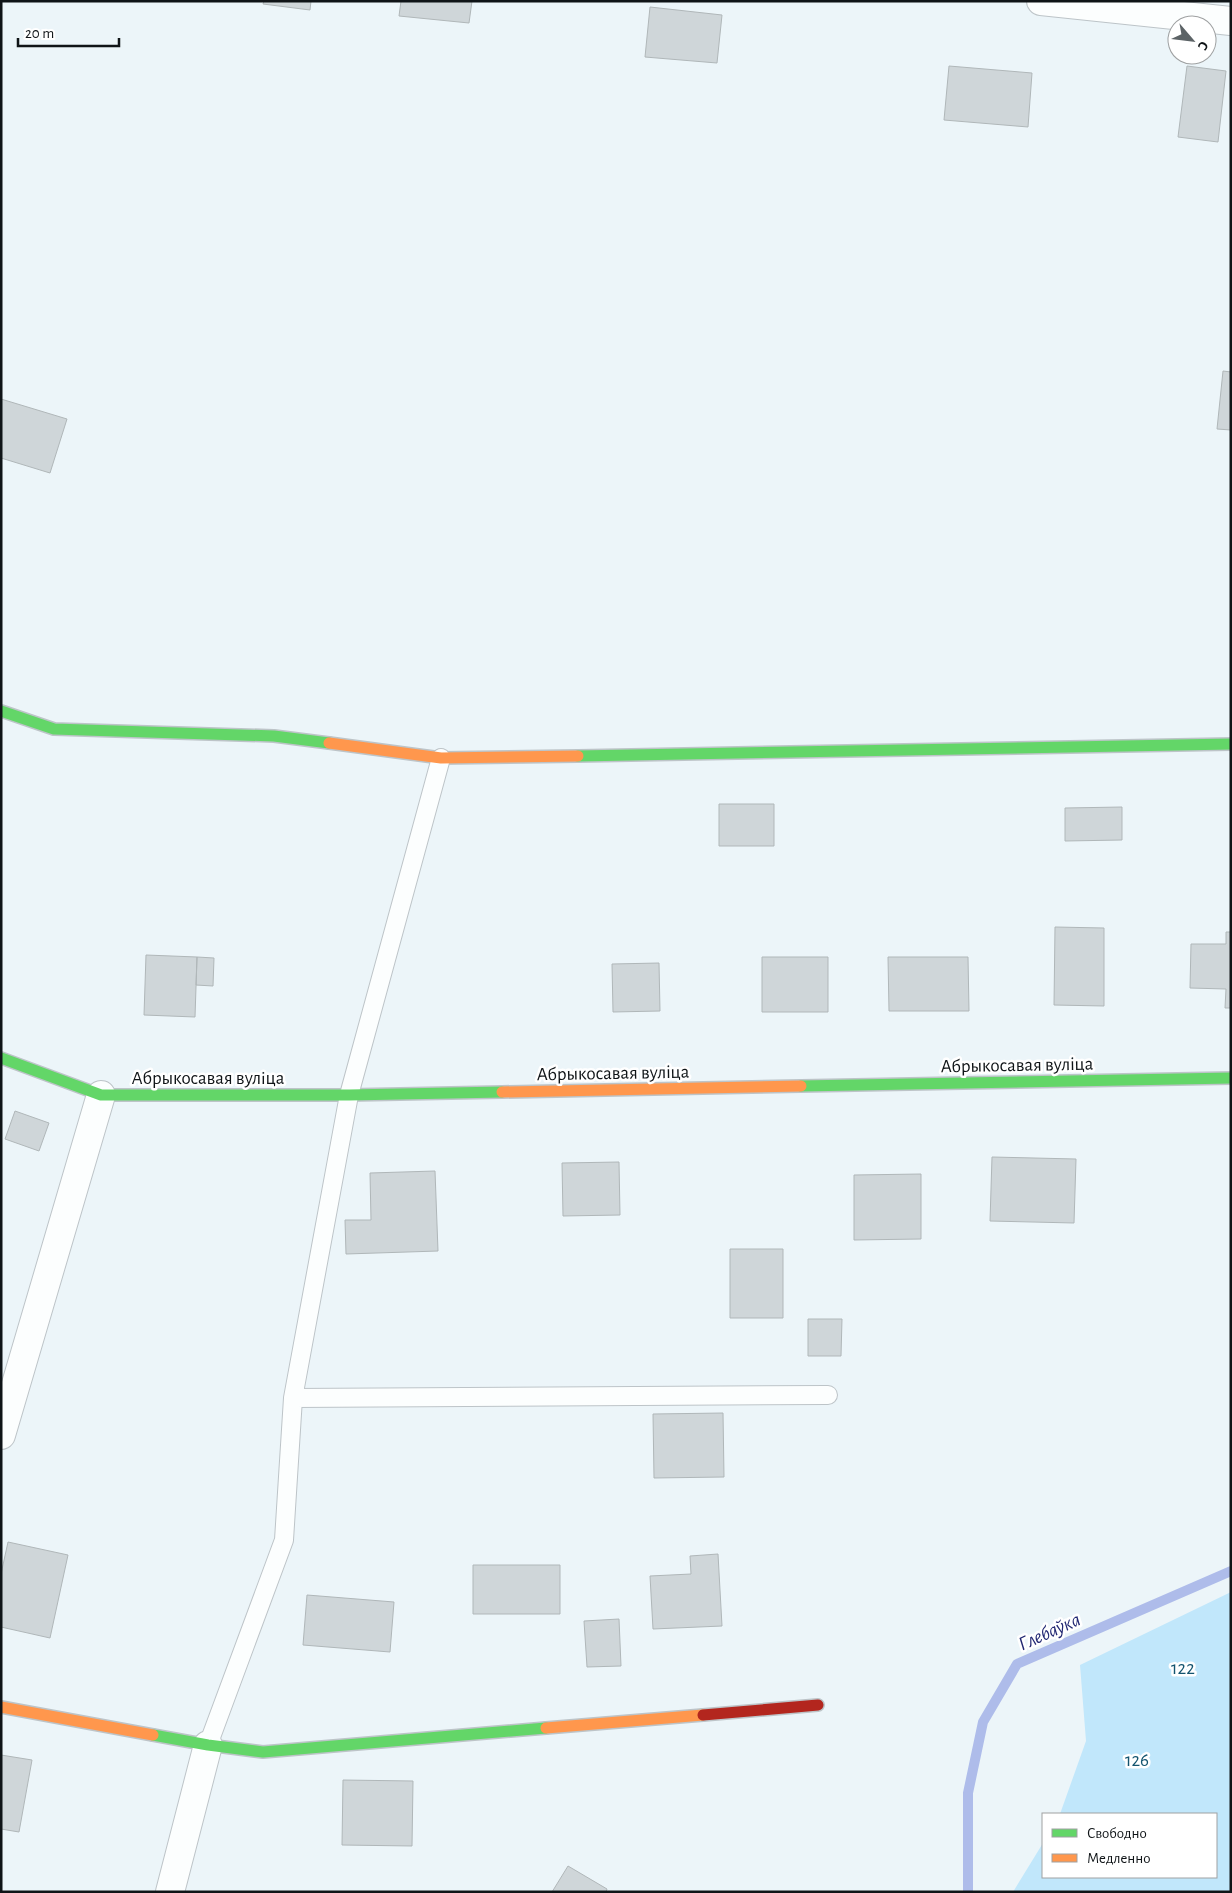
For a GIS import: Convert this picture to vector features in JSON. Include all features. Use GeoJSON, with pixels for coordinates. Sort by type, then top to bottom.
{"type":"FeatureCollection","features":[{"type":"Feature","properties":{"kind":"street"},"geometry":{"type":"LineString","coordinates":[[1041,1],[1231,22]]}},
{"type":"Feature","properties":{"kind":"street"},"geometry":{"type":"LineString","coordinates":[[1,711],[54,729],[274,736],[441,758],[1231,744]]}},
{"type":"Feature","properties":{"kind":"street","name":"Абрыкосавая вуліца"},"geometry":{"type":"LineString","coordinates":[[1,1058],[101,1095],[350,1095],[1231,1078]]}},
{"type":"Feature","properties":{"kind":"street"},"geometry":{"type":"LineString","coordinates":[[1,1435],[7,1392],[101,1095]]}},
{"type":"Feature","properties":{"kind":"street"},"geometry":{"type":"LineString","coordinates":[[1,1707],[208,1745],[263,1752],[818,1704]]}},
{"type":"Feature","properties":{"kind":"street"},"geometry":{"type":"LineString","coordinates":[[170,1892],[208,1745]]}},
{"type":"Feature","properties":{"kind":"lane"},"geometry":{"type":"LineString","coordinates":[[208,1745],[284,1540],[293,1398],[350,1095],[441,758]]}},
{"type":"Feature","properties":{"kind":"lane"},"geometry":{"type":"LineString","coordinates":[[293,1398],[828,1395]]}},
{"type":"Feature","properties":{"kind":"green space","name":"126"},"geometry":{"type":"Polygon","coordinates":[[[1231,1592],[1231,1892],[1013,1892],[1042,1845],[1042,1878],[1217,1878],[1217,1813],[1060,1813],[1086,1741],[1080,1665],[1231,1592]]]}},
{"type":"Feature","properties":{"kind":"building"},"geometry":{"type":"Polygon","coordinates":[[[264,1],[311,1],[310,10],[263,4],[264,1]]]}},
{"type":"Feature","properties":{"kind":"building"},"geometry":{"type":"Polygon","coordinates":[[[401,1],[472,1],[469,23],[399,16],[401,1]]]}},
{"type":"Feature","properties":{"kind":"building"},"geometry":{"type":"Polygon","coordinates":[[[650,7],[722,15],[717,63],[645,57],[650,7]]]}},
{"type":"Feature","properties":{"kind":"building"},"geometry":{"type":"Polygon","coordinates":[[[949,66],[1032,73],[1028,127],[944,120],[949,66]]]}},
{"type":"Feature","properties":{"kind":"building"},"geometry":{"type":"Polygon","coordinates":[[[1187,66],[1226,71],[1218,142],[1178,137],[1187,66]]]}},
{"type":"Feature","properties":{"kind":"building"},"geometry":{"type":"Polygon","coordinates":[[[1223,371],[1231,372],[1231,430],[1217,429],[1223,371]]]}},
{"type":"Feature","properties":{"kind":"building"},"geometry":{"type":"Polygon","coordinates":[[[1,399],[67,419],[50,473],[1,458],[1,399]]]}},
{"type":"Feature","properties":{"kind":"building"},"geometry":{"type":"Polygon","coordinates":[[[719,804],[774,804],[774,846],[719,846],[719,804]]]}},
{"type":"Feature","properties":{"kind":"building"},"geometry":{"type":"Polygon","coordinates":[[[1122,807],[1122,840],[1065,841],[1065,808],[1122,807]]]}},
{"type":"Feature","properties":{"kind":"building"},"geometry":{"type":"Polygon","coordinates":[[[1055,927],[1104,928],[1104,1006],[1054,1005],[1055,927]]]}},
{"type":"Feature","properties":{"kind":"building"},"geometry":{"type":"Polygon","coordinates":[[[1226,932],[1231,932],[1231,1008],[1225,1008],[1226,989],[1190,988],[1191,944],[1226,944],[1226,932]]]}},
{"type":"Feature","properties":{"kind":"building"},"geometry":{"type":"Polygon","coordinates":[[[146,955],[197,957],[195,1017],[144,1015],[146,955]]]}},
{"type":"Feature","properties":{"kind":"building"},"geometry":{"type":"Polygon","coordinates":[[[197,957],[214,958],[213,986],[196,985],[197,957]]]}},
{"type":"Feature","properties":{"kind":"building"},"geometry":{"type":"Polygon","coordinates":[[[762,957],[828,957],[828,1012],[762,1012],[762,957]]]}},
{"type":"Feature","properties":{"kind":"building"},"geometry":{"type":"Polygon","coordinates":[[[888,957],[968,957],[969,1011],[889,1011],[888,957]]]}},
{"type":"Feature","properties":{"kind":"building"},"geometry":{"type":"Polygon","coordinates":[[[659,963],[660,1011],[613,1012],[612,964],[659,963]]]}},
{"type":"Feature","properties":{"kind":"building"},"geometry":{"type":"Polygon","coordinates":[[[15,1111],[49,1123],[39,1151],[5,1139],[15,1111]]]}},
{"type":"Feature","properties":{"kind":"building"},"geometry":{"type":"Polygon","coordinates":[[[992,1157],[1076,1159],[1074,1223],[990,1221],[992,1157]]]}},
{"type":"Feature","properties":{"kind":"building"},"geometry":{"type":"Polygon","coordinates":[[[619,1162],[620,1215],[563,1216],[562,1163],[619,1162]]]}},
{"type":"Feature","properties":{"kind":"building"},"geometry":{"type":"Polygon","coordinates":[[[435,1171],[438,1251],[346,1254],[345,1220],[371,1220],[370,1173],[435,1171]]]}},
{"type":"Feature","properties":{"kind":"building"},"geometry":{"type":"Polygon","coordinates":[[[921,1174],[921,1239],[854,1240],[854,1175],[921,1174]]]}},
{"type":"Feature","properties":{"kind":"building"},"geometry":{"type":"Polygon","coordinates":[[[730,1249],[783,1249],[783,1318],[730,1318],[730,1249]]]}},
{"type":"Feature","properties":{"kind":"building"},"geometry":{"type":"Polygon","coordinates":[[[808,1319],[842,1319],[841,1356],[808,1356],[808,1319]]]}},
{"type":"Feature","properties":{"kind":"building"},"geometry":{"type":"Polygon","coordinates":[[[723,1413],[724,1477],[654,1478],[653,1414],[723,1413]]]}},
{"type":"Feature","properties":{"kind":"building"},"geometry":{"type":"Polygon","coordinates":[[[8,1542],[68,1555],[50,1638],[1,1627],[1,1574],[8,1542]]]}},
{"type":"Feature","properties":{"kind":"building"},"geometry":{"type":"Polygon","coordinates":[[[718,1554],[722,1626],[653,1629],[650,1576],[691,1574],[690,1556],[718,1554]]]}},
{"type":"Feature","properties":{"kind":"building"},"geometry":{"type":"Polygon","coordinates":[[[473,1565],[560,1565],[560,1614],[473,1614],[473,1565]]]}},
{"type":"Feature","properties":{"kind":"building"},"geometry":{"type":"Polygon","coordinates":[[[307,1595],[394,1602],[390,1652],[303,1645],[307,1595]]]}},
{"type":"Feature","properties":{"kind":"building"},"geometry":{"type":"Polygon","coordinates":[[[619,1619],[621,1666],[587,1667],[584,1621],[619,1619]]]}},
{"type":"Feature","properties":{"kind":"building"},"geometry":{"type":"Polygon","coordinates":[[[1,1755],[32,1760],[19,1832],[1,1829],[1,1755]]]}},
{"type":"Feature","properties":{"kind":"building"},"geometry":{"type":"Polygon","coordinates":[[[343,1780],[413,1781],[412,1846],[342,1845],[343,1780]]]}},
{"type":"Feature","properties":{"kind":"building"},"geometry":{"type":"Polygon","coordinates":[[[568,1866],[607,1889],[606,1892],[552,1892],[568,1866]]]}},
{"type":"Feature","properties":{"kind":"waterway","name":"Глебаўка"},"geometry":{"type":"LineString","coordinates":[[968,1892],[968,1793],[983,1722],[1017,1664],[1231,1571]]}},
{"type":"Feature","properties":{"kind":"traffic: fast"},"geometry":{"type":"LineString","coordinates":[[1,711],[54,729],[274,736],[329,743]]}},
{"type":"Feature","properties":{"kind":"traffic: fast"},"geometry":{"type":"LineString","coordinates":[[578,756],[1231,744]]}},
{"type":"Feature","properties":{"kind":"traffic: fast"},"geometry":{"type":"LineString","coordinates":[[1,1058],[101,1095],[349,1095],[502,1092]]}},
{"type":"Feature","properties":{"kind":"traffic: fast"},"geometry":{"type":"LineString","coordinates":[[801,1086],[1231,1078]]}},
{"type":"Feature","properties":{"kind":"traffic: fast"},"geometry":{"type":"LineString","coordinates":[[153,1735],[263,1752],[546,1728]]}},
{"type":"Feature","properties":{"kind":"traffic: slow"},"geometry":{"type":"LineString","coordinates":[[329,743],[441,758],[578,756]]}},
{"type":"Feature","properties":{"kind":"traffic: slow"},"geometry":{"type":"LineString","coordinates":[[502,1092],[801,1086]]}},
{"type":"Feature","properties":{"kind":"traffic: slow"},"geometry":{"type":"LineString","coordinates":[[1,1707],[153,1735]]}},
{"type":"Feature","properties":{"kind":"traffic: slow"},"geometry":{"type":"LineString","coordinates":[[546,1728],[703,1715]]}},
{"type":"Feature","properties":{"kind":"traffic: jam"},"geometry":{"type":"LineString","coordinates":[[703,1715],[818,1705]]}},
{"type":"Feature","properties":{"kind":"park label","name":"122"},"geometry":{"type":"Point","coordinates":[1183,1667]}}]}
